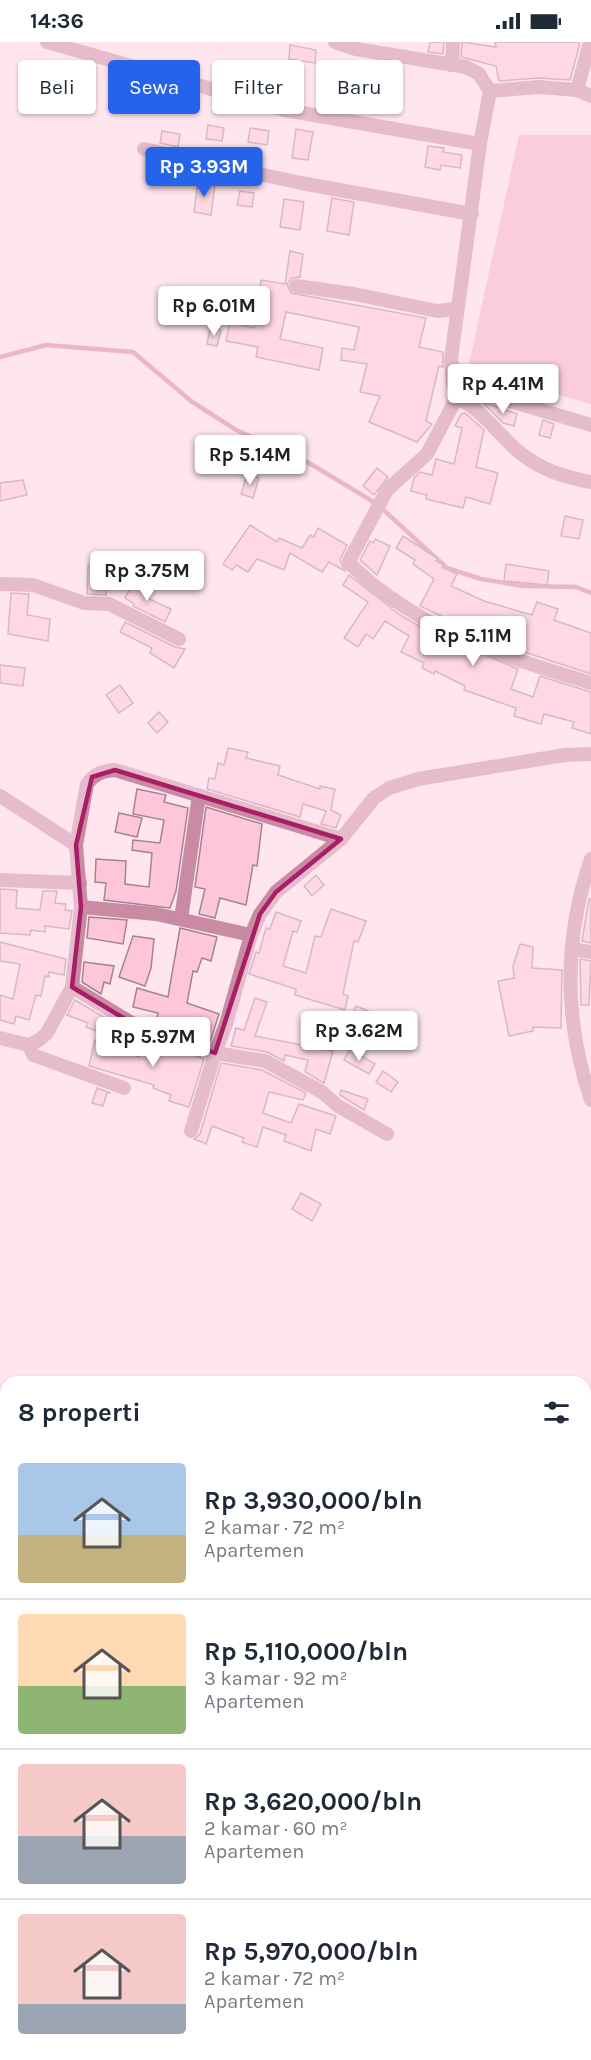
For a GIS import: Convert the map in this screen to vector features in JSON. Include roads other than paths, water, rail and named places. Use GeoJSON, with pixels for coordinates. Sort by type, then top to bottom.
{"type":"FeatureCollection","features":[{"type":"Feature","properties":{"kind":"street"},"geometry":{"type":"LineString","coordinates":[[47,42],[285,110],[480,144]]}},
{"type":"Feature","properties":{"kind":"street"},"geometry":{"type":"LineString","coordinates":[[335,42],[356,49],[466,67],[478,74],[490,91],[456,309],[451,359],[455,391],[427,454],[387,490],[349,561],[351,565],[405,607],[434,625],[476,646],[591,683]]}},
{"type":"Feature","properties":{"kind":"street"},"geometry":{"type":"LineString","coordinates":[[452,65],[453,42]]}},
{"type":"Feature","properties":{"kind":"street"},"geometry":{"type":"LineString","coordinates":[[577,90],[590,42]]}},
{"type":"Feature","properties":{"kind":"street"},"geometry":{"type":"LineString","coordinates":[[490,91],[539,87],[577,90],[591,96]]}},
{"type":"Feature","properties":{"kind":"street"},"geometry":{"type":"LineString","coordinates":[[144,149],[301,183],[472,214]]}},
{"type":"Feature","properties":{"kind":"street"},"geometry":{"type":"LineString","coordinates":[[296,286],[354,294],[437,311],[456,309]]}},
{"type":"Feature","properties":{"kind":"street"},"geometry":{"type":"LineString","coordinates":[[455,391],[591,425]]}},
{"type":"Feature","properties":{"kind":"street"},"geometry":{"type":"LineString","coordinates":[[455,391],[532,462],[556,475],[591,482]]}},
{"type":"Feature","properties":{"kind":"street"},"geometry":{"type":"LineString","coordinates":[[0,584],[33,585],[84,603],[110,604],[179,639]]}},
{"type":"Feature","properties":{"kind":"street"},"geometry":{"type":"LineString","coordinates":[[191,1131],[226,1024],[251,935],[260,914],[276,892],[340,839],[374,798],[388,788],[418,779],[565,755],[591,754]]}},
{"type":"Feature","properties":{"kind":"street"},"geometry":{"type":"LineString","coordinates":[[0,1038],[28,1045],[47,1033],[72,987],[81,907],[76,845],[87,784],[98,773],[116,770],[340,839]]}},
{"type":"Feature","properties":{"kind":"street"},"geometry":{"type":"LineString","coordinates":[[181,919],[199,795]]}},
{"type":"Feature","properties":{"kind":"street"},"geometry":{"type":"LineString","coordinates":[[0,796],[76,845]]}},
{"type":"Feature","properties":{"kind":"street"},"geometry":{"type":"LineString","coordinates":[[591,859],[572,949],[569,986],[572,1034],[591,1100]]}},
{"type":"Feature","properties":{"kind":"street"},"geometry":{"type":"LineString","coordinates":[[0,880],[80,883]]}},
{"type":"Feature","properties":{"kind":"street"},"geometry":{"type":"LineString","coordinates":[[81,907],[156,914],[251,935]]}},
{"type":"Feature","properties":{"kind":"street"},"geometry":{"type":"LineString","coordinates":[[572,949],[591,952]]}},
{"type":"Feature","properties":{"kind":"street"},"geometry":{"type":"LineString","coordinates":[[72,987],[135,1025],[215,1053],[265,1061],[321,1092],[338,1106],[387,1134]]}},
{"type":"Feature","properties":{"kind":"street"},"geometry":{"type":"LineString","coordinates":[[28,1045],[33,1055],[49,1063],[124,1088]]}},
{"type":"Feature","properties":{"kind":"waterway"},"geometry":{"type":"LineString","coordinates":[[0,357],[46,345],[133,352],[191,401],[236,430],[309,463],[377,504],[447,568],[481,579],[523,586],[576,587],[591,593]]}}]}
